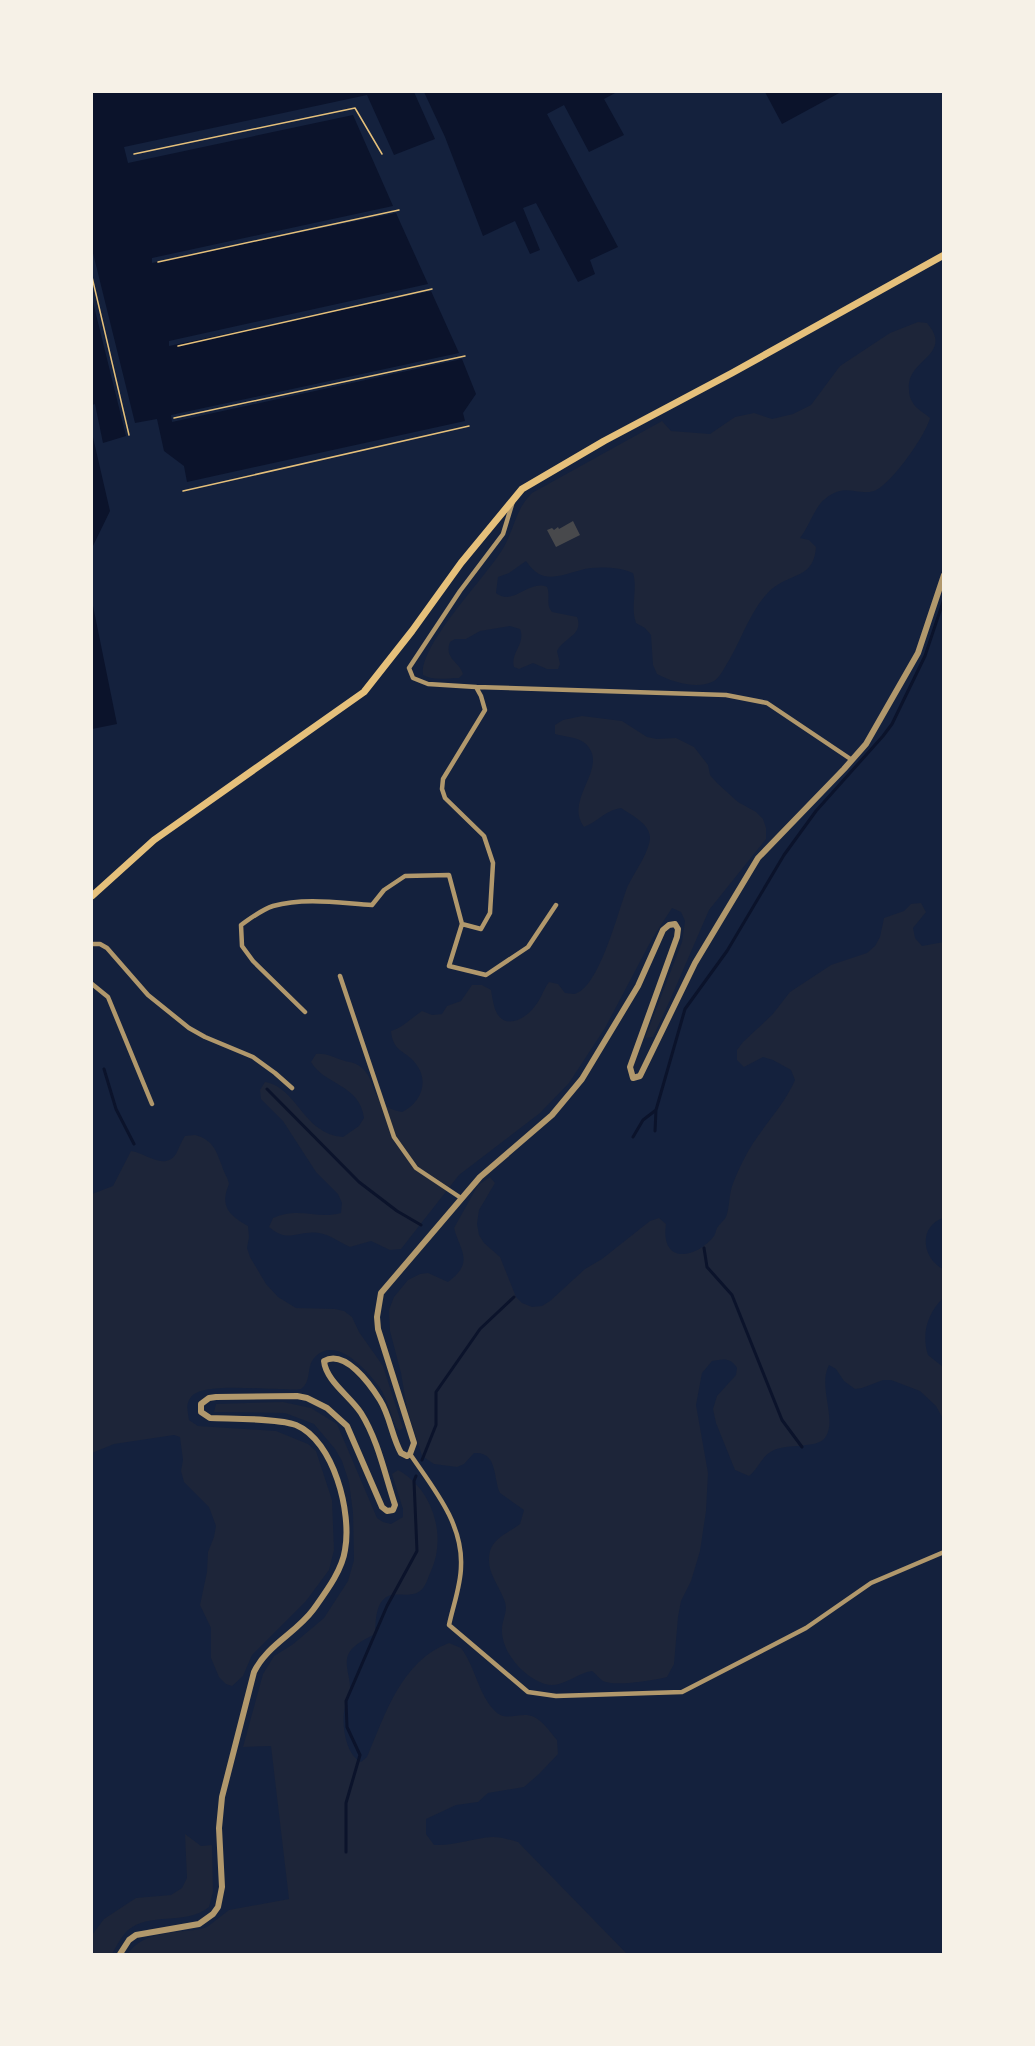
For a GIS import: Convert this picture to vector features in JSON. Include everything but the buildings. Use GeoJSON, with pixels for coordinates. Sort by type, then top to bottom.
{"type":"FeatureCollection","features":[{"type":"Feature","properties":{"kind":"main road"},"geometry":{"type":"LineString","coordinates":[[92,897],[154,840],[364,692],[461,563],[522,489],[604,441],[944,255]]}},
{"type":"Feature","properties":{"kind":"street"},"geometry":{"type":"LineString","coordinates":[[515,496],[503,534],[460,591],[409,668],[413,678],[428,684],[476,687],[726,695],[767,703],[852,760]]}},
{"type":"Feature","properties":{"kind":"street"},"geometry":{"type":"LineString","coordinates":[[944,575],[918,652],[866,744],[758,858],[696,963],[640,1076],[633,1078],[630,1067],[677,937],[678,928],[675,924],[663,930],[638,986],[582,1079],[552,1115],[480,1177],[461,1198],[381,1293],[377,1317],[378,1329],[414,1443],[411,1454],[450,1514],[459,1536],[461,1566],[449,1624],[528,1692],[556,1696],[682,1692],[806,1628],[871,1583],[944,1552]]}},
{"type":"Feature","properties":{"kind":"street"},"geometry":{"type":"LineString","coordinates":[[462,924],[481,929],[490,913],[494,863],[484,836],[445,798],[441,789],[443,779],[485,710],[476,687]]}},
{"type":"Feature","properties":{"kind":"street"},"geometry":{"type":"LineString","coordinates":[[305,1012],[253,961],[242,946],[241,925],[272,906],[301,901],[372,905],[384,890],[405,876],[449,876],[462,924],[449,966],[486,975],[528,946],[556,905]]}},
{"type":"Feature","properties":{"kind":"street"},"geometry":{"type":"LineString","coordinates":[[92,944],[100,944],[108,948],[148,995],[189,1028],[253,1057],[275,1072],[292,1088]]}},
{"type":"Feature","properties":{"kind":"street"},"geometry":{"type":"LineString","coordinates":[[340,976],[394,1137],[416,1168],[461,1198]]}},
{"type":"Feature","properties":{"kind":"street"},"geometry":{"type":"LineString","coordinates":[[92,984],[108,997],[152,1104]]}},
{"type":"Feature","properties":{"kind":"street"},"geometry":{"type":"LineString","coordinates":[[120,1954],[135,1935],[199,1924],[218,1907],[222,1887],[219,1828],[221,1805],[254,1672],[260,1660],[293,1632],[312,1610],[340,1567],[345,1552],[347,1538],[342,1495],[325,1453],[313,1438],[302,1428],[287,1423],[210,1418],[201,1412],[201,1404],[209,1398],[216,1397],[297,1396],[307,1398],[327,1408],[347,1426],[382,1508],[391,1511],[395,1505],[369,1426],[353,1401],[327,1373],[324,1361],[340,1358],[351,1365],[381,1401],[399,1449],[403,1455],[411,1454]]}},
{"type":"Feature","properties":{"kind":"path"},"geometry":{"type":"LineString","coordinates":[[134,154],[355,108],[382,154]]}},
{"type":"Feature","properties":{"kind":"path"},"geometry":{"type":"LineString","coordinates":[[158,262],[399,210]]}},
{"type":"Feature","properties":{"kind":"path"},"geometry":{"type":"LineString","coordinates":[[92,277],[129,435]]}},
{"type":"Feature","properties":{"kind":"path"},"geometry":{"type":"LineString","coordinates":[[178,346],[432,289]]}},
{"type":"Feature","properties":{"kind":"path"},"geometry":{"type":"LineString","coordinates":[[174,418],[465,356]]}},
{"type":"Feature","properties":{"kind":"path"},"geometry":{"type":"LineString","coordinates":[[183,490],[469,426]]}},
{"type":"Feature","properties":{"kind":"shaded area"},"geometry":{"type":"Polygon","coordinates":[[[92,92],[414,92],[435,139],[394,155],[367,95],[124,147],[128,163],[353,115],[393,206],[152,258],[152,263],[396,213],[428,284],[169,341],[169,346],[431,291],[459,353],[171,415],[172,422],[462,359],[476,394],[463,413],[465,421],[187,482],[184,466],[164,451],[157,419],[135,423],[92,249],[92,92]]]}},
{"type":"Feature","properties":{"kind":"shaded area"},"geometry":{"type":"Polygon","coordinates":[[[424,92],[617,92],[604,99],[624,135],[589,152],[564,105],[547,114],[618,247],[590,260],[595,274],[578,282],[536,203],[523,208],[540,250],[530,254],[515,221],[483,236],[445,137],[424,92]]]}},
{"type":"Feature","properties":{"kind":"shaded area"},"geometry":{"type":"Polygon","coordinates":[[[765,92],[841,92],[782,124],[765,92]]]}},
{"type":"Feature","properties":{"kind":"shaded area"},"geometry":{"type":"Polygon","coordinates":[[[92,298],[126,436],[103,443],[95,404],[92,405],[92,298]]]}},
{"type":"Feature","properties":{"kind":"shaded area"},"geometry":{"type":"Polygon","coordinates":[[[918,322],[927,323],[934,334],[935,343],[933,351],[914,371],[910,380],[911,400],[930,418],[922,436],[898,470],[881,487],[868,492],[839,491],[821,502],[800,538],[809,540],[816,547],[811,564],[807,570],[780,583],[765,596],[716,680],[708,684],[693,685],[670,680],[657,674],[653,665],[651,635],[636,623],[634,617],[633,573],[621,569],[600,568],[551,577],[538,573],[526,561],[509,573],[498,577],[496,593],[509,597],[534,587],[547,587],[552,612],[577,617],[576,632],[557,651],[560,664],[558,669],[547,669],[533,663],[519,669],[514,667],[514,657],[520,644],[521,634],[520,629],[510,626],[480,631],[466,639],[455,639],[450,642],[450,656],[463,674],[459,678],[436,679],[423,675],[431,647],[455,611],[502,550],[518,513],[532,493],[662,421],[671,431],[710,434],[735,417],[754,413],[772,419],[793,414],[811,405],[840,366],[890,333],[918,322]]]}},
{"type":"Feature","properties":{"kind":"shaded area"},"geometry":{"type":"Polygon","coordinates":[[[92,433],[110,511],[92,548],[92,433]]]}},
{"type":"Feature","properties":{"kind":"shaded area"},"geometry":{"type":"Polygon","coordinates":[[[92,601],[117,724],[92,729],[92,601]]]}},
{"type":"Feature","properties":{"kind":"shaded area"},"geometry":{"type":"Polygon","coordinates":[[[582,716],[622,721],[647,737],[676,738],[694,747],[708,765],[710,775],[717,783],[738,802],[756,812],[763,819],[766,828],[766,839],[709,910],[653,1037],[645,1038],[682,942],[685,921],[681,912],[672,908],[652,939],[605,1028],[569,1083],[540,1113],[459,1175],[401,1249],[390,1250],[371,1241],[350,1247],[319,1233],[288,1236],[276,1232],[269,1227],[273,1218],[292,1213],[332,1215],[341,1213],[342,1203],[338,1194],[316,1172],[283,1121],[261,1099],[260,1090],[265,1082],[285,1092],[318,1128],[329,1134],[343,1137],[359,1126],[364,1118],[361,1107],[349,1091],[317,1070],[311,1062],[316,1054],[356,1064],[369,1076],[383,1103],[402,1112],[414,1104],[418,1098],[422,1078],[412,1059],[394,1043],[391,1031],[404,1025],[422,1011],[432,1015],[442,1014],[447,1006],[461,1001],[472,985],[482,985],[491,990],[494,1007],[499,1016],[503,1020],[514,1021],[531,1011],[549,982],[558,984],[565,993],[574,994],[583,989],[592,979],[607,947],[627,888],[641,863],[650,837],[643,824],[621,808],[610,811],[584,827],[579,816],[579,806],[593,763],[592,753],[583,742],[555,734],[555,725],[563,720],[582,716]]]}},
{"type":"Feature","properties":{"kind":"shaded area"},"geometry":{"type":"Polygon","coordinates":[[[921,903],[926,912],[913,928],[915,938],[922,946],[944,942],[943,1218],[935,1222],[926,1235],[927,1250],[931,1258],[943,1269],[943,1298],[933,1310],[927,1324],[925,1339],[928,1355],[943,1367],[943,1419],[936,1406],[920,1391],[891,1380],[883,1380],[855,1389],[844,1381],[836,1369],[829,1365],[825,1383],[829,1423],[824,1439],[815,1444],[774,1450],[766,1455],[749,1476],[735,1470],[716,1423],[713,1409],[717,1396],[736,1375],[737,1368],[729,1360],[712,1361],[702,1373],[696,1405],[708,1473],[706,1511],[700,1551],[691,1581],[681,1601],[674,1664],[667,1677],[608,1683],[592,1671],[563,1683],[551,1685],[537,1681],[515,1663],[505,1646],[502,1629],[506,1606],[489,1565],[492,1546],[499,1538],[520,1524],[524,1510],[500,1493],[491,1461],[487,1456],[474,1453],[464,1464],[457,1467],[434,1464],[422,1456],[407,1409],[401,1373],[390,1331],[389,1310],[394,1297],[408,1280],[420,1274],[428,1273],[448,1282],[456,1275],[461,1268],[463,1256],[454,1228],[478,1185],[490,1177],[495,1183],[479,1210],[477,1224],[479,1235],[484,1243],[500,1257],[516,1297],[522,1303],[532,1307],[542,1306],[550,1301],[585,1269],[602,1259],[650,1221],[659,1218],[666,1224],[668,1246],[674,1252],[689,1253],[707,1244],[726,1217],[732,1187],[749,1150],[790,1091],[795,1080],[791,1070],[763,1057],[744,1067],[737,1060],[737,1050],[772,1015],[790,992],[831,965],[867,953],[880,937],[884,918],[904,911],[911,904],[921,903]]]}},
{"type":"Feature","properties":{"kind":"shaded area"},"geometry":{"type":"Polygon","coordinates":[[[195,1135],[210,1143],[218,1155],[229,1184],[226,1204],[234,1217],[248,1226],[247,1248],[266,1284],[278,1297],[296,1308],[335,1309],[344,1311],[352,1317],[359,1332],[383,1366],[403,1428],[399,1431],[396,1427],[382,1392],[368,1373],[351,1358],[333,1350],[324,1351],[316,1356],[311,1364],[307,1381],[301,1389],[210,1389],[198,1392],[189,1400],[187,1408],[189,1420],[198,1426],[276,1431],[308,1444],[316,1451],[332,1500],[334,1550],[329,1570],[306,1601],[252,1655],[243,1676],[232,1686],[219,1677],[211,1658],[211,1628],[200,1605],[207,1572],[208,1552],[216,1526],[209,1507],[184,1482],[181,1471],[183,1460],[180,1437],[174,1435],[114,1444],[92,1453],[92,1194],[113,1186],[131,1151],[155,1160],[166,1161],[176,1154],[185,1136],[195,1135]]]}},
{"type":"Feature","properties":{"kind":"shaded area"},"geometry":{"type":"Polygon","coordinates":[[[283,1402],[311,1408],[337,1424],[377,1518],[391,1524],[403,1517],[403,1509],[392,1474],[398,1470],[410,1478],[428,1501],[437,1529],[436,1557],[424,1587],[416,1593],[392,1595],[384,1599],[377,1611],[375,1634],[360,1642],[347,1657],[350,1690],[344,1712],[344,1725],[346,1740],[352,1753],[361,1762],[367,1757],[388,1707],[418,1662],[432,1651],[449,1643],[461,1648],[484,1696],[494,1710],[503,1716],[529,1715],[537,1719],[557,1740],[558,1754],[524,1787],[488,1793],[478,1802],[456,1805],[426,1819],[426,1834],[434,1845],[493,1837],[518,1842],[627,1954],[128,1954],[134,1946],[151,1937],[207,1927],[229,1910],[289,1899],[271,1746],[243,1747],[263,1674],[274,1656],[292,1645],[324,1618],[348,1581],[354,1560],[353,1513],[349,1482],[335,1449],[314,1424],[285,1413],[214,1412],[216,1404],[283,1402]]]}},
{"type":"Feature","properties":{"kind":"shaded area"},"geometry":{"type":"Polygon","coordinates":[[[185,1834],[201,1846],[212,1845],[213,1892],[209,1907],[190,1916],[146,1921],[136,1925],[125,1933],[112,1954],[92,1954],[92,1935],[104,1919],[136,1898],[171,1895],[182,1888],[187,1878],[185,1834]]]}},
{"type":"Feature","properties":{"kind":"waterway"},"geometry":{"type":"LineString","coordinates":[[655,1131],[656,1110],[685,1009],[727,951],[784,855],[816,811],[892,724],[925,656],[944,599]]}},
{"type":"Feature","properties":{"kind":"waterway"},"geometry":{"type":"LineString","coordinates":[[104,1069],[116,1109],[134,1144]]}},
{"type":"Feature","properties":{"kind":"waterway"},"geometry":{"type":"LineString","coordinates":[[267,1089],[359,1182],[397,1211],[421,1225]]}},
{"type":"Feature","properties":{"kind":"waterway"},"geometry":{"type":"LineString","coordinates":[[633,1137],[643,1120],[656,1110]]}},
{"type":"Feature","properties":{"kind":"waterway"},"geometry":{"type":"LineString","coordinates":[[704,1248],[707,1267],[732,1295],[782,1420],[802,1447]]}},
{"type":"Feature","properties":{"kind":"waterway"},"geometry":{"type":"LineString","coordinates":[[422,1460],[436,1425],[436,1392],[480,1329],[514,1297]]}},
{"type":"Feature","properties":{"kind":"waterway"},"geometry":{"type":"LineString","coordinates":[[346,1852],[346,1803],[360,1755],[347,1727],[346,1701],[387,1606],[417,1551],[414,1481],[416,1476]]}}]}
